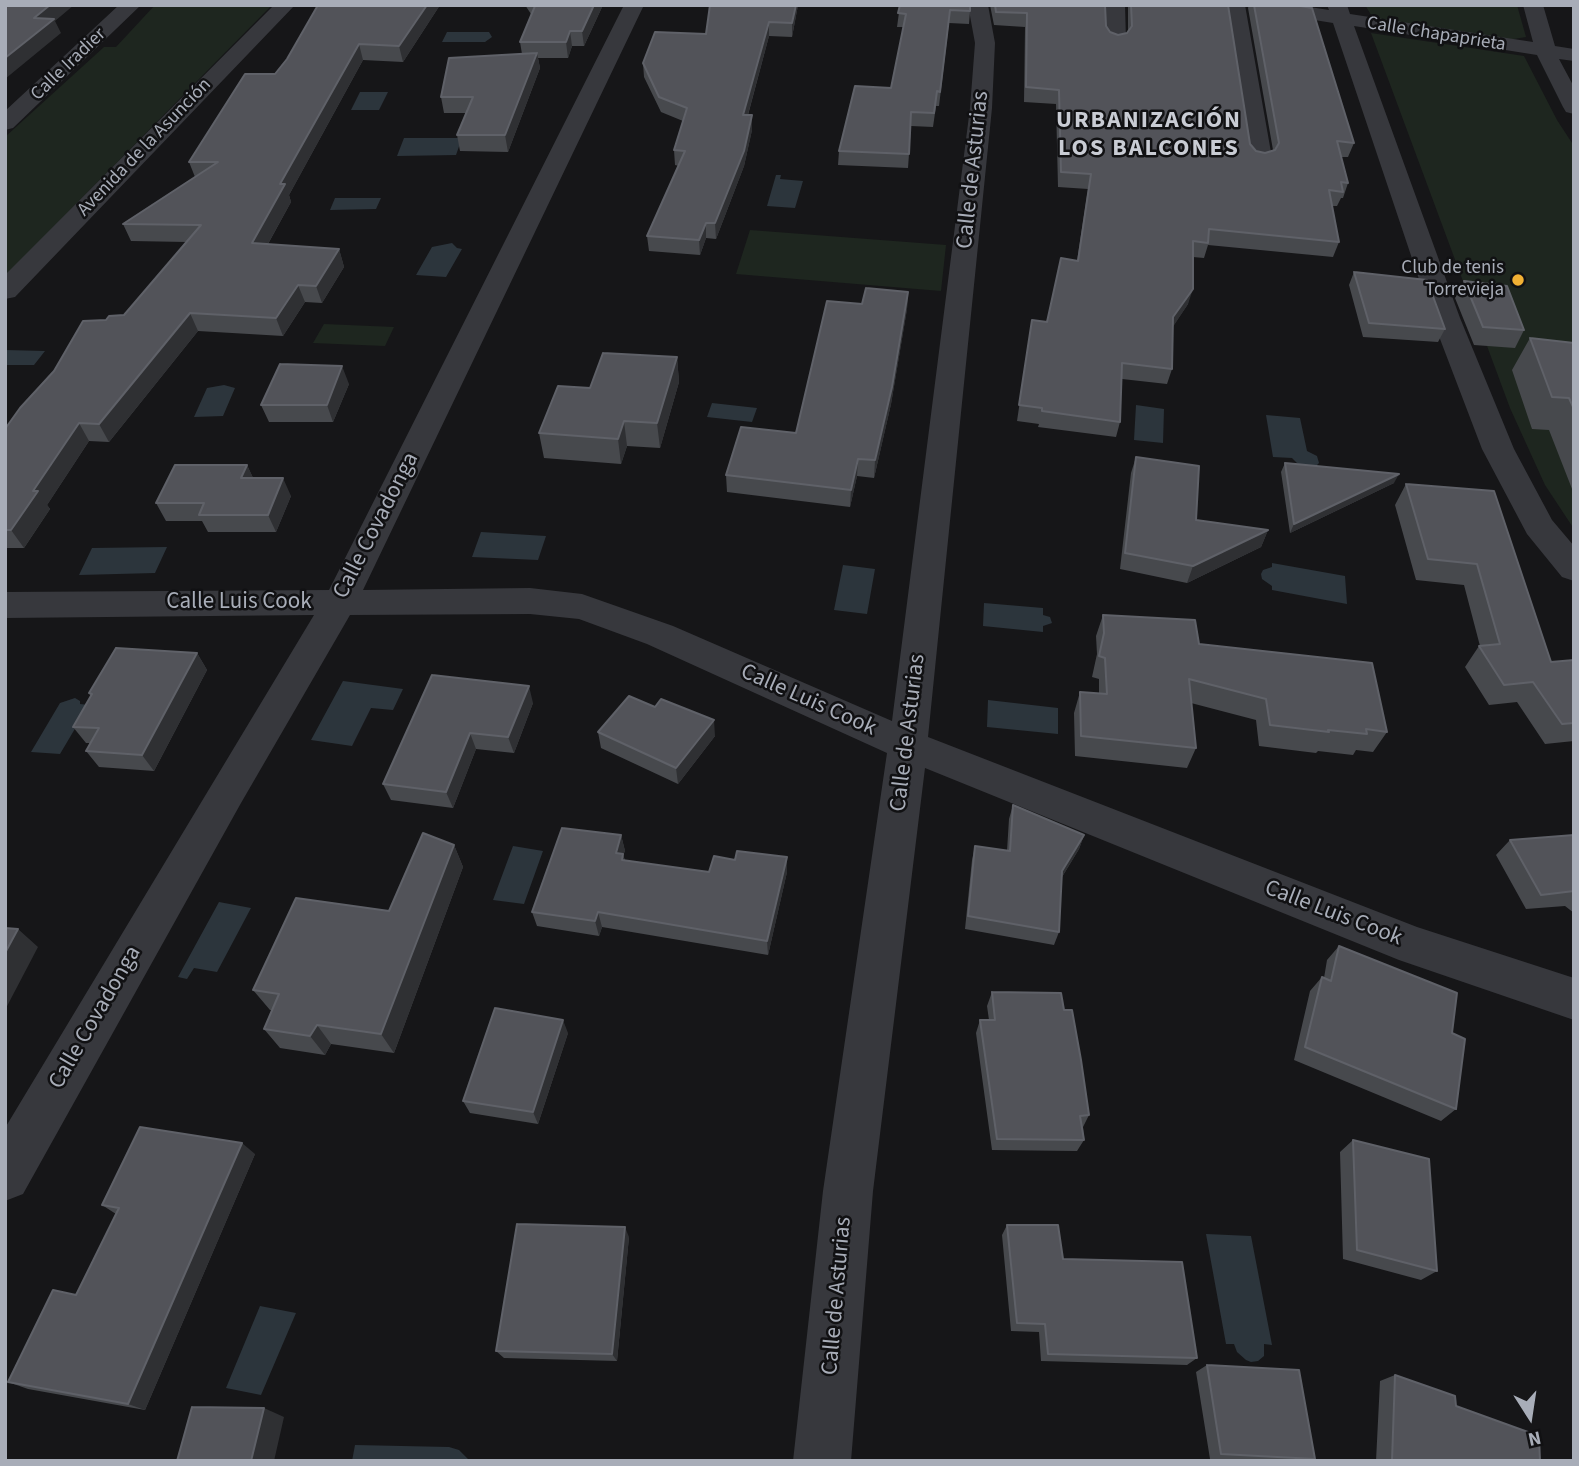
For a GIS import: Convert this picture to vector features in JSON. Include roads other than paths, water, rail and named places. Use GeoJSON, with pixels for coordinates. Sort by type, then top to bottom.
{"type":"FeatureCollection","features":[{"type":"Feature","properties":{"kind":"street","name":"Calle Iradier"},"geometry":{"type":"LineString","coordinates":[[5,123],[131,5]]}},
{"type":"Feature","properties":{"kind":"street","name":"Avenida de la Asunción"},"geometry":{"type":"LineString","coordinates":[[5,291],[285,5]]}},
{"type":"Feature","properties":{"kind":"street","name":"Calle Covadonga"},"geometry":{"type":"LineString","coordinates":[[5,1176],[227,791],[340,602],[634,5]]}},
{"type":"Feature","properties":{"kind":"street","name":"Calle de Asturias"},"geometry":{"type":"LineString","coordinates":[[822,1461],[848,1191],[908,745],[982,108],[985,43],[978,5]]}},
{"type":"Feature","properties":{"kind":"street"},"geometry":{"type":"LineString","coordinates":[[1115,5],[1116,40]]}},
{"type":"Feature","properties":{"kind":"street"},"geometry":{"type":"LineString","coordinates":[[1236,5],[1260,158]]}},
{"type":"Feature","properties":{"kind":"street","name":"Calle Chapaprieta"},"geometry":{"type":"LineString","coordinates":[[1258,5],[1339,13],[1574,55]]}},
{"type":"Feature","properties":{"kind":"street"},"geometry":{"type":"LineString","coordinates":[[1533,5],[1546,51],[1574,107]]}},
{"type":"Feature","properties":{"kind":"street"},"geometry":{"type":"LineString","coordinates":[[1339,13],[1446,318],[1498,449],[1539,526],[1574,569]]}},
{"type":"Feature","properties":{"kind":"street","name":"Calle Luis Cook"},"geometry":{"type":"LineString","coordinates":[[5,605],[530,601],[582,607],[660,635],[908,745],[1415,946],[1574,999]]}},
{"type":"Feature","properties":{"kind":"place","name":"Club de tenis Torrevieja"},"geometry":{"type":"Point","coordinates":[1518,280]}},
{"type":"Feature","properties":{"kind":"district","name":"URBANIZACIÓN LOS BALCONES"},"geometry":{"type":"Point","coordinates":[1149,136]}}]}
